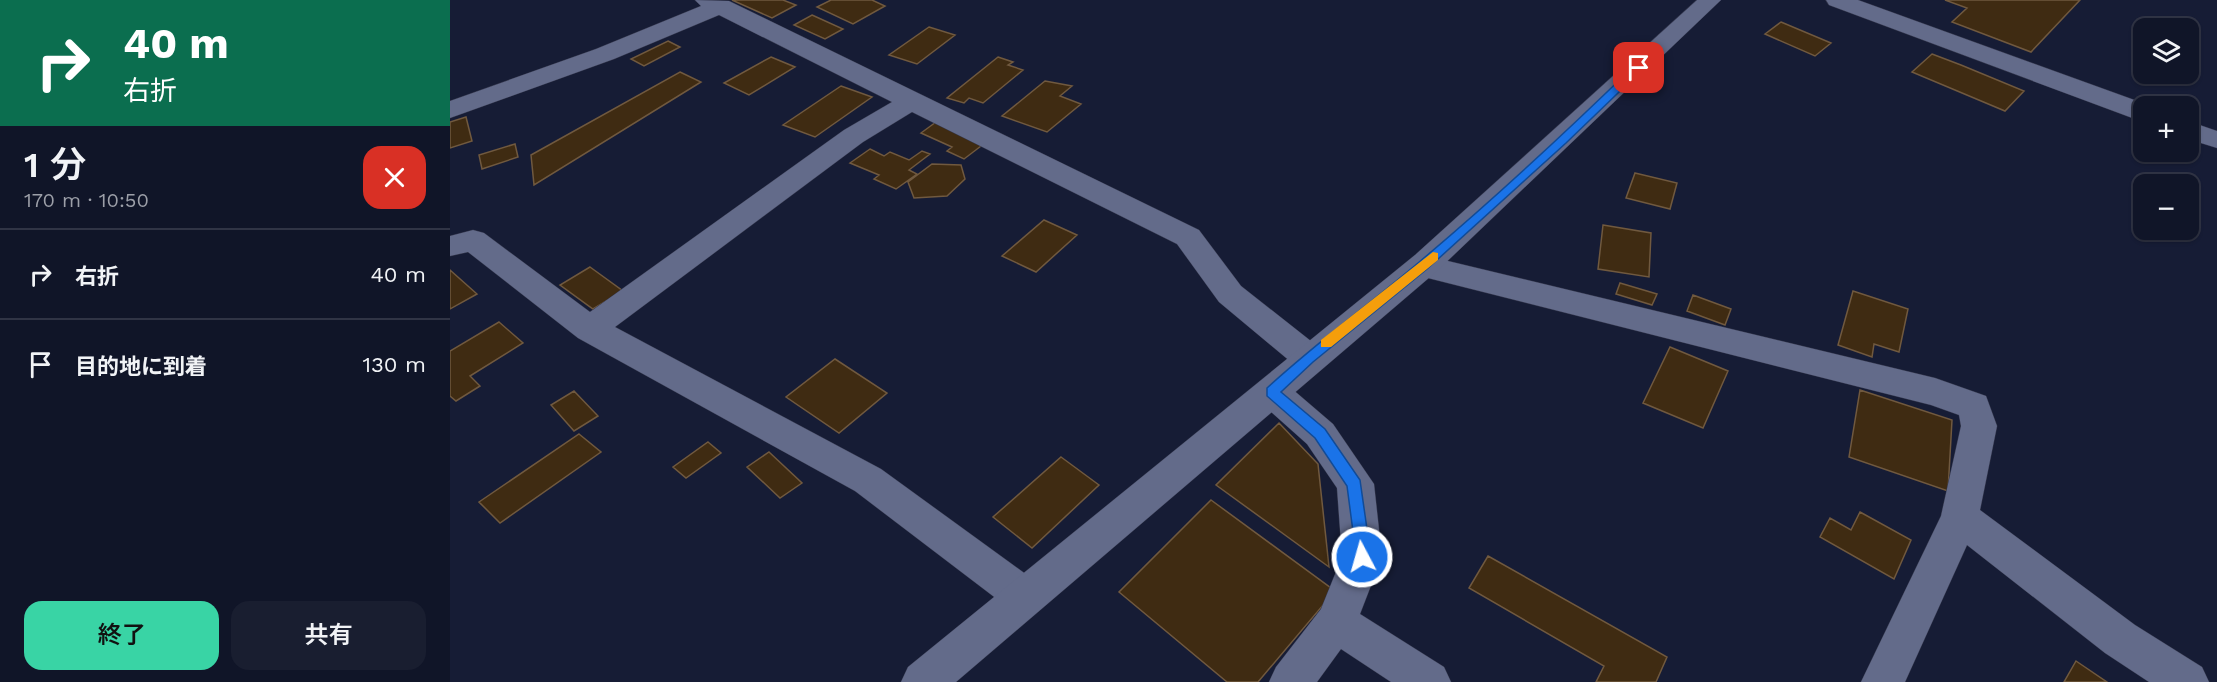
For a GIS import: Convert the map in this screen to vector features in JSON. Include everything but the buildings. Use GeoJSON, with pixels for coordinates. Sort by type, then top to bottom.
{"type":"FeatureCollection","features":[{"type":"Feature","properties":{"kind":"street"},"geometry":{"type":"LineString","coordinates":[[923,682],[1272,392],[1308,358],[1423,266],[1563,141],[1710,0]]}},
{"type":"Feature","properties":{"kind":"street"},"geometry":{"type":"LineString","coordinates":[[1837,0],[2133,109]]}},
{"type":"Feature","properties":{"kind":"street"},"geometry":{"type":"LineString","coordinates":[[450,110],[605,54],[714,3],[1188,237],[1230,294],[1308,358]]}},
{"type":"Feature","properties":{"kind":"street"},"geometry":{"type":"LineString","coordinates":[[590,329],[650,283],[702,249],[847,142],[890,112],[914,101]]}},
{"type":"Feature","properties":{"kind":"street"},"geometry":{"type":"LineString","coordinates":[[2199,133],[2217,140]]}},
{"type":"Feature","properties":{"kind":"street"},"geometry":{"type":"LineString","coordinates":[[450,246],[473,240],[590,329],[868,480],[1024,596]]}},
{"type":"Feature","properties":{"kind":"street"},"geometry":{"type":"LineString","coordinates":[[1423,266],[1935,392],[1974,406],[1979,426],[1960,518],[1883,682]]}},
{"type":"Feature","properties":{"kind":"street"},"geometry":{"type":"LineString","coordinates":[[1272,392],[1320,434],[1355,484],[1362,557],[1336,622],[1291,682]]}},
{"type":"Feature","properties":{"kind":"street"},"geometry":{"type":"LineString","coordinates":[[1960,518],[2120,639],[2187,682]]}},
{"type":"Feature","properties":{"kind":"street"},"geometry":{"type":"LineString","coordinates":[[1336,622],[1429,682]]}},
{"type":"Feature","properties":{"kind":"slow traffic"},"geometry":{"type":"LineString","coordinates":[[1326,344],[1433,256]]}},
{"type":"Feature","properties":{"kind":"route"},"geometry":{"type":"LineString","coordinates":[[1362,557],[1355,484],[1320,434],[1272,392],[1308,358],[1423,266],[1563,141],[1639,68]]}}]}
